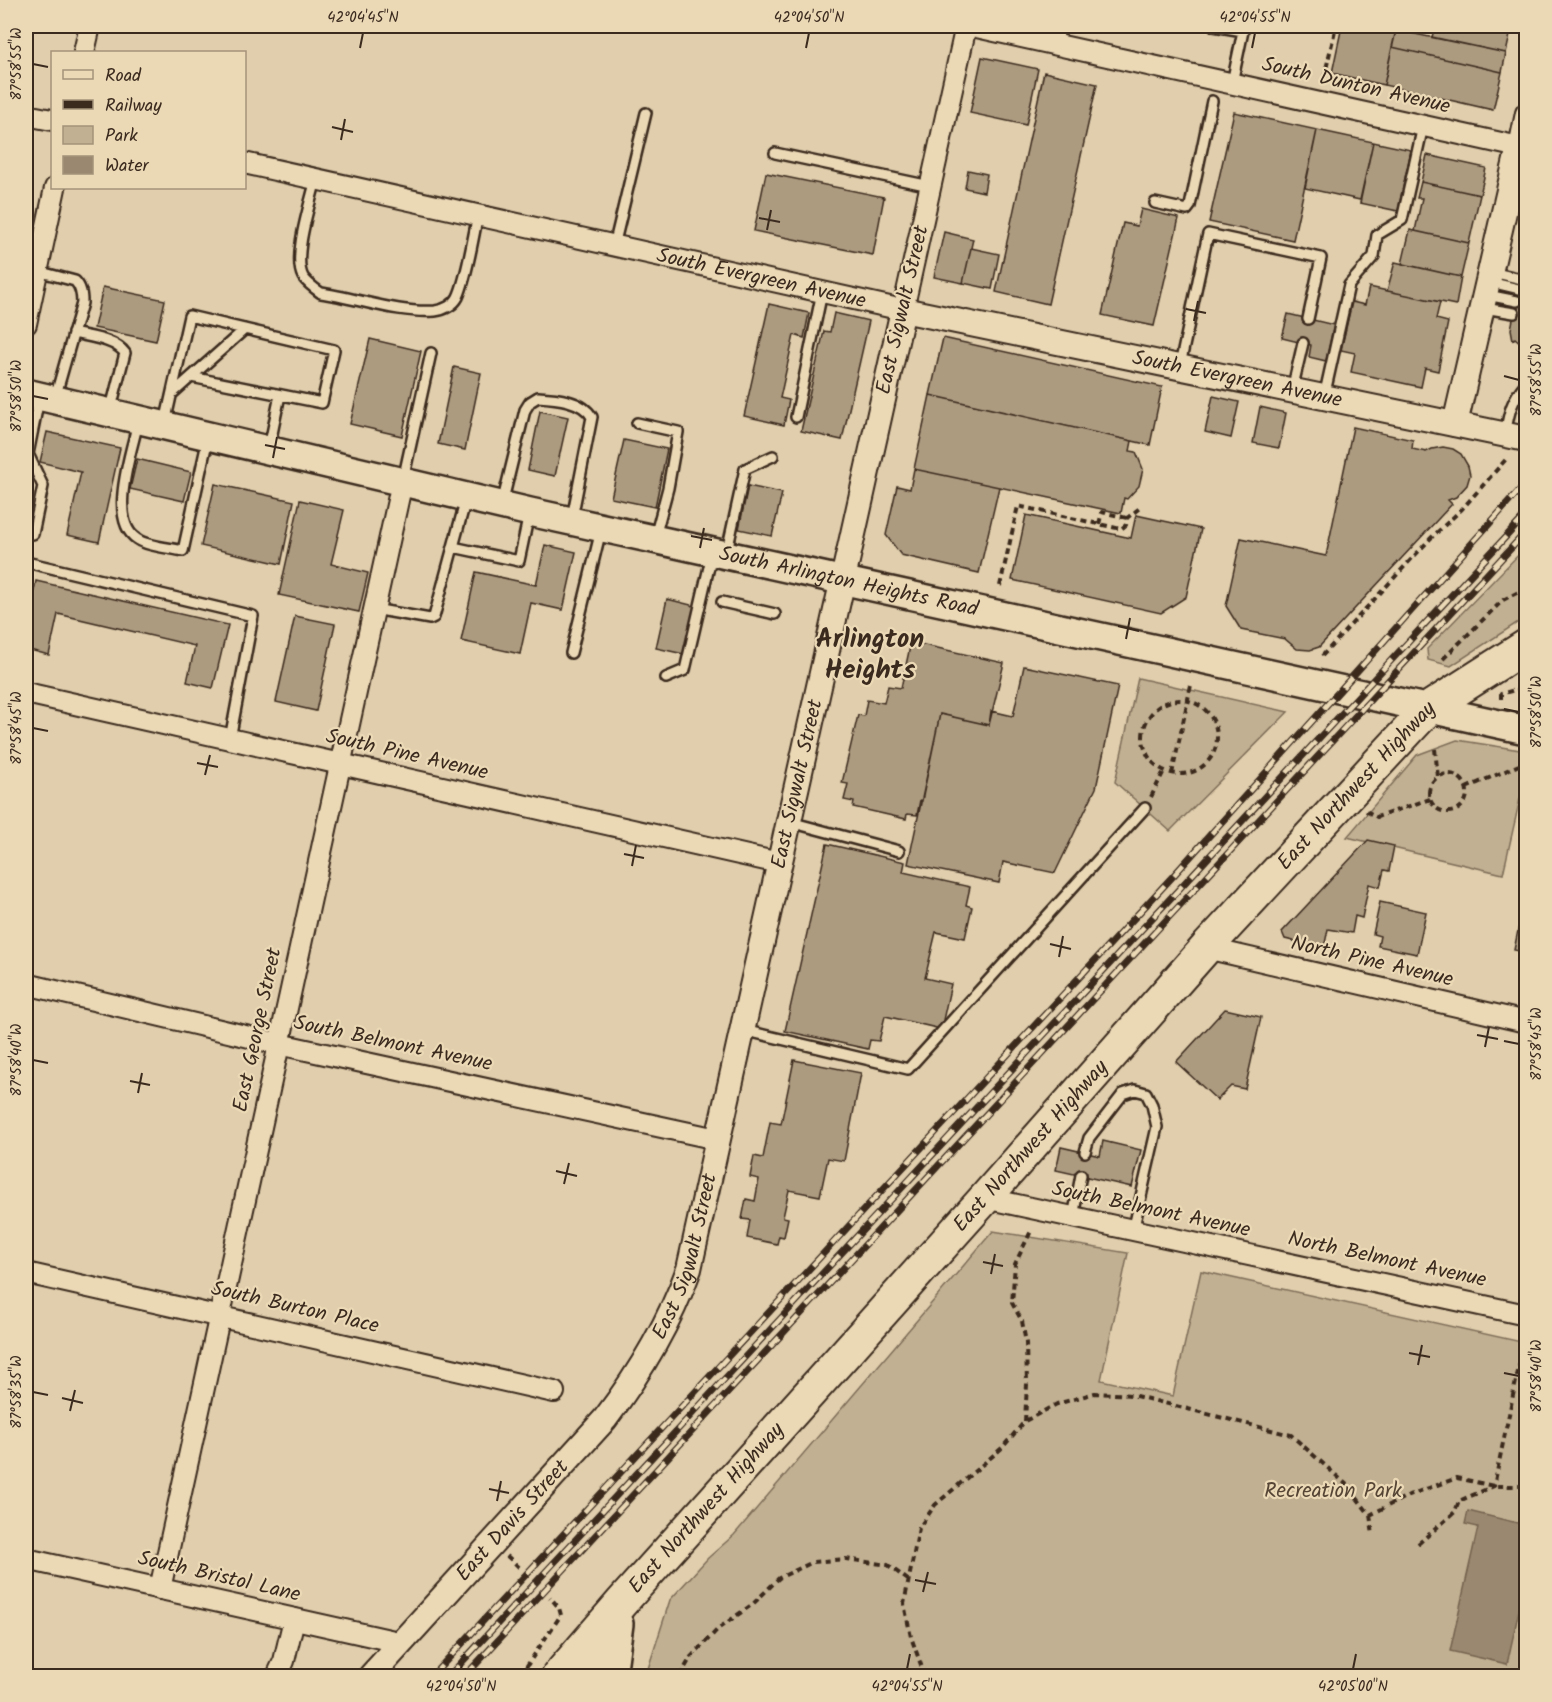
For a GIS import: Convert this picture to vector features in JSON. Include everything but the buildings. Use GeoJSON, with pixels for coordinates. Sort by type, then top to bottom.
{"type":"FeatureCollection","features":[{"type":"Feature","properties":{"kind":"main road","name":"South Arlington Heights Road"},"geometry":{"type":"LineString","coordinates":[[40,396],[530,512],[1527,730]]}},
{"type":"Feature","properties":{"kind":"main road","name":"East Northwest Highway"},"geometry":{"type":"LineString","coordinates":[[558,1677],[622,1602],[1206,948],[1429,708],[1527,646]]}},
{"type":"Feature","properties":{"kind":"main road"},"geometry":{"type":"LineString","coordinates":[[618,1669],[622,1602]]}},
{"type":"Feature","properties":{"kind":"main road"},"geometry":{"type":"LineString","coordinates":[[585,1677],[622,1602]]}},
{"type":"Feature","properties":{"kind":"street"},"geometry":{"type":"LineString","coordinates":[[84,51],[90,26]]}},
{"type":"Feature","properties":{"kind":"street","name":"East Sigwalt Street"},"geometry":{"type":"LineString","coordinates":[[646,1360],[677,1303],[689,1269],[966,26]]}},
{"type":"Feature","properties":{"kind":"street","name":"South Dunton Avenue"},"geometry":{"type":"LineString","coordinates":[[972,26],[1058,35],[1232,83],[1523,147]]}},
{"type":"Feature","properties":{"kind":"street"},"geometry":{"type":"LineString","coordinates":[[1455,424],[1486,289],[1523,147],[1527,113]]}},
{"type":"Feature","properties":{"kind":"street"},"geometry":{"type":"LineString","coordinates":[[26,114],[51,120]]}},
{"type":"Feature","properties":{"kind":"street","name":"South Evergreen Avenue"},"geometry":{"type":"LineString","coordinates":[[246,163],[903,310],[1455,424],[1518,442]]}},
{"type":"Feature","properties":{"kind":"street"},"geometry":{"type":"LineString","coordinates":[[26,324],[55,189]]}},
{"type":"Feature","properties":{"kind":"street","name":"East George Street"},"geometry":{"type":"LineString","coordinates":[[160,1589],[402,482]]}},
{"type":"Feature","properties":{"kind":"street","name":"South Pine Avenue"},"geometry":{"type":"LineString","coordinates":[[26,693],[779,863]]}},
{"type":"Feature","properties":{"kind":"street","name":"North Pine Avenue"},"geometry":{"type":"LineString","coordinates":[[1206,948],[1527,1022]]}},
{"type":"Feature","properties":{"kind":"street","name":"South Belmont Avenue"},"geometry":{"type":"LineString","coordinates":[[26,984],[279,1044],[717,1139]]}},
{"type":"Feature","properties":{"kind":"street","name":"South Belmont Avenue"},"geometry":{"type":"LineString","coordinates":[[985,1198],[1273,1260]]}},
{"type":"Feature","properties":{"kind":"street","name":"North Belmont Avenue"},"geometry":{"type":"LineString","coordinates":[[1273,1260],[1527,1315]]}},
{"type":"Feature","properties":{"kind":"street","name":"South Burton Place"},"geometry":{"type":"LineString","coordinates":[[26,1273],[554,1392]]}},
{"type":"Feature","properties":{"kind":"street","name":"East Davis Street"},"geometry":{"type":"LineString","coordinates":[[371,1677],[576,1452],[622,1397],[646,1360]]}},
{"type":"Feature","properties":{"kind":"street","name":"South Bristol Lane"},"geometry":{"type":"LineString","coordinates":[[26,1559],[403,1643]]}},
{"type":"Feature","properties":{"kind":"street"},"geometry":{"type":"LineString","coordinates":[[277,1677],[284,1661],[294,1619]]}},
{"type":"Feature","properties":{"kind":"lane"},"geometry":{"type":"LineString","coordinates":[[1214,26],[1243,31],[1232,83]]}},
{"type":"Feature","properties":{"kind":"lane"},"geometry":{"type":"LineString","coordinates":[[1155,203],[1187,210],[1190,206],[1212,101]]}},
{"type":"Feature","properties":{"kind":"lane"},"geometry":{"type":"LineString","coordinates":[[614,246],[646,113]]}},
{"type":"Feature","properties":{"kind":"lane"},"geometry":{"type":"LineString","coordinates":[[1324,397],[1349,285],[1374,256],[1377,235],[1402,220],[1423,126]]}},
{"type":"Feature","properties":{"kind":"lane"},"geometry":{"type":"LineString","coordinates":[[775,153],[930,186]]}},
{"type":"Feature","properties":{"kind":"lane"},"geometry":{"type":"LineString","coordinates":[[316,179],[300,264],[303,275],[311,286],[321,293],[403,309],[437,311],[450,306],[458,298],[462,285],[478,215]]}},
{"type":"Feature","properties":{"kind":"lane"},"geometry":{"type":"LineString","coordinates":[[1179,367],[1208,234],[1321,258],[1308,319]]}},
{"type":"Feature","properties":{"kind":"lane"},"geometry":{"type":"LineString","coordinates":[[33,534],[43,486],[28,454],[40,396],[73,333],[82,303],[79,284],[69,278],[37,271]]}},
{"type":"Feature","properties":{"kind":"lane"},"geometry":{"type":"LineString","coordinates":[[1486,289],[1520,284]]}},
{"type":"Feature","properties":{"kind":"lane"},"geometry":{"type":"LineString","coordinates":[[1486,289],[1517,301]]}},
{"type":"Feature","properties":{"kind":"lane"},"geometry":{"type":"LineString","coordinates":[[1486,289],[1514,313]]}},
{"type":"Feature","properties":{"kind":"lane"},"geometry":{"type":"LineString","coordinates":[[796,417],[822,292]]}},
{"type":"Feature","properties":{"kind":"lane"},"geometry":{"type":"LineString","coordinates":[[173,393],[189,316],[334,350],[322,404],[191,377]]}},
{"type":"Feature","properties":{"kind":"lane"},"geometry":{"type":"LineString","coordinates":[[208,436],[183,551],[138,540],[129,531],[124,517],[122,495],[152,423],[173,393],[245,329]]}},
{"type":"Feature","properties":{"kind":"lane"},"geometry":{"type":"LineString","coordinates":[[73,333],[113,343],[125,352],[110,413]]}},
{"type":"Feature","properties":{"kind":"lane"},"geometry":{"type":"LineString","coordinates":[[1292,391],[1302,343]]}},
{"type":"Feature","properties":{"kind":"lane"},"geometry":{"type":"LineString","coordinates":[[402,482],[431,353]]}},
{"type":"Feature","properties":{"kind":"lane"},"geometry":{"type":"LineString","coordinates":[[1518,442],[1509,409],[1515,396],[1527,384]]}},
{"type":"Feature","properties":{"kind":"lane"},"geometry":{"type":"LineString","coordinates":[[268,450],[280,395]]}},
{"type":"Feature","properties":{"kind":"lane"},"geometry":{"type":"LineString","coordinates":[[502,505],[525,410],[530,402],[538,397],[573,402],[587,409],[592,417],[571,521]]}},
{"type":"Feature","properties":{"kind":"lane"},"geometry":{"type":"LineString","coordinates":[[637,423],[678,432],[668,488],[654,539]]}},
{"type":"Feature","properties":{"kind":"lane"},"geometry":{"type":"LineString","coordinates":[[666,678],[686,669],[745,469],[773,456]]}},
{"type":"Feature","properties":{"kind":"lane"},"geometry":{"type":"LineString","coordinates":[[374,609],[430,619],[434,617],[466,497]]}},
{"type":"Feature","properties":{"kind":"lane"},"geometry":{"type":"LineString","coordinates":[[453,547],[519,561],[530,512]]}},
{"type":"Feature","properties":{"kind":"lane"},"geometry":{"type":"LineString","coordinates":[[571,653],[602,527]]}},
{"type":"Feature","properties":{"kind":"lane"},"geometry":{"type":"LineString","coordinates":[[26,562],[253,616],[230,739]]}},
{"type":"Feature","properties":{"kind":"lane"},"geometry":{"type":"LineString","coordinates":[[722,602],[775,614]]}},
{"type":"Feature","properties":{"kind":"lane"},"geometry":{"type":"LineString","coordinates":[[741,1030],[908,1069],[1145,808]]}},
{"type":"Feature","properties":{"kind":"lane"},"geometry":{"type":"LineString","coordinates":[[788,821],[898,851]]}},
{"type":"Feature","properties":{"kind":"lane"},"geometry":{"type":"LineString","coordinates":[[1085,1152],[1089,1138],[1123,1094],[1135,1090],[1146,1093],[1152,1105],[1157,1127],[1133,1230]]}},
{"type":"Feature","properties":{"kind":"lane"},"geometry":{"type":"LineString","coordinates":[[1073,1217],[1081,1174]]}},
{"type":"Feature","properties":{"kind":"path"},"geometry":{"type":"LineString","coordinates":[[1324,78],[1336,26]]}},
{"type":"Feature","properties":{"kind":"path"},"geometry":{"type":"LineString","coordinates":[[1322,656],[1430,539],[1462,509],[1518,442]]}},
{"type":"Feature","properties":{"kind":"path"},"geometry":{"type":"LineString","coordinates":[[1000,586],[1018,506],[1121,529],[1126,525],[1127,518],[1141,507]]}},
{"type":"Feature","properties":{"kind":"path"},"geometry":{"type":"LineString","coordinates":[[1099,524],[1102,512],[1127,518]]}},
{"type":"Feature","properties":{"kind":"path"},"geometry":{"type":"LineString","coordinates":[[1443,659],[1503,600],[1527,588]]}},
{"type":"Feature","properties":{"kind":"path"},"geometry":{"type":"LineString","coordinates":[[1172,774],[1191,685]]}},
{"type":"Feature","properties":{"kind":"path"},"geometry":{"type":"LineString","coordinates":[[1502,699],[1501,694],[1518,689]]}},
{"type":"Feature","properties":{"kind":"path"},"geometry":{"type":"LineString","coordinates":[[1187,700],[1198,704],[1208,712],[1217,733],[1217,745],[1205,765],[1184,774],[1172,774],[1154,764],[1147,754],[1144,731],[1147,720],[1154,710],[1164,703],[1187,700]]}},
{"type":"Feature","properties":{"kind":"path"},"geometry":{"type":"LineString","coordinates":[[1435,749],[1438,777]]}},
{"type":"Feature","properties":{"kind":"path"},"geometry":{"type":"LineString","coordinates":[[1466,788],[1527,762]]}},
{"type":"Feature","properties":{"kind":"path"},"geometry":{"type":"LineString","coordinates":[[1145,808],[1164,771]]}},
{"type":"Feature","properties":{"kind":"path"},"geometry":{"type":"LineString","coordinates":[[1443,774],[1460,778],[1466,788],[1465,801],[1456,810],[1444,812],[1433,805],[1430,799],[1430,787],[1443,774]]}},
{"type":"Feature","properties":{"kind":"path"},"geometry":{"type":"LineString","coordinates":[[1366,811],[1377,817],[1430,799]]}},
{"type":"Feature","properties":{"kind":"path"},"geometry":{"type":"LineString","coordinates":[[1025,1421],[1026,1343],[1022,1321],[1012,1303],[1016,1264],[1031,1231]]}},
{"type":"Feature","properties":{"kind":"path"},"geometry":{"type":"LineString","coordinates":[[1494,1485],[1525,1338]]}},
{"type":"Feature","properties":{"kind":"path"},"geometry":{"type":"LineString","coordinates":[[925,1677],[910,1637],[904,1604],[919,1528],[935,1505],[1002,1448],[1025,1421],[1057,1404],[1095,1393],[1132,1395],[1291,1435],[1347,1485],[1370,1515],[1374,1536]]}},
{"type":"Feature","properties":{"kind":"path"},"geometry":{"type":"LineString","coordinates":[[1370,1515],[1409,1495],[1457,1478],[1494,1485],[1527,1486]]}},
{"type":"Feature","properties":{"kind":"path"},"geometry":{"type":"LineString","coordinates":[[1418,1544],[1455,1512],[1459,1501],[1494,1485]]}},
{"type":"Feature","properties":{"kind":"path"},"geometry":{"type":"LineString","coordinates":[[680,1677],[691,1657],[720,1628],[753,1604],[779,1578],[813,1562],[846,1559],[888,1564],[909,1580]]}},
{"type":"Feature","properties":{"kind":"path"},"geometry":{"type":"LineString","coordinates":[[520,1677],[561,1615],[559,1608],[550,1597]]}},
{"type":"Feature","properties":{"kind":"green space"},"geometry":{"type":"Polygon","coordinates":[[[1526,547],[1526,617],[1451,666],[1428,660],[1427,649],[1526,547]]]}},
{"type":"Feature","properties":{"kind":"green space"},"geometry":{"type":"Polygon","coordinates":[[[1138,678],[1288,712],[1170,831],[1115,782],[1138,678]]]}},
{"type":"Feature","properties":{"kind":"green space"},"geometry":{"type":"Polygon","coordinates":[[[1457,740],[1526,751],[1526,772],[1503,874],[1347,837],[1417,755],[1457,740]]]}},
{"type":"Feature","properties":{"kind":"green space","name":"Recreation Park"},"geometry":{"type":"Polygon","coordinates":[[[993,1231],[1128,1253],[1101,1380],[1173,1396],[1201,1271],[1526,1343],[1526,1676],[672,1676],[647,1672],[670,1600],[708,1558],[734,1535],[993,1231]]]}},
{"type":"Feature","properties":{"kind":"water"},"geometry":{"type":"Polygon","coordinates":[[[1468,1511],[1526,1525],[1526,1579],[1507,1664],[1450,1651],[1478,1527],[1465,1524],[1468,1511]]]}},
{"type":"Feature","properties":{"kind":"railway"},"geometry":{"type":"LineString","coordinates":[[432,1676],[1174,875],[1526,483]]}},
{"type":"Feature","properties":{"kind":"railway"},"geometry":{"type":"LineString","coordinates":[[449,1676],[1526,515]]}},
{"type":"Feature","properties":{"kind":"railway"},"geometry":{"type":"LineString","coordinates":[[465,1676],[1526,532]]}},
{"type":"Feature","properties":{"kind":"district","name":"Arlington Heights"},"geometry":{"type":"Point","coordinates":[870,654]}}]}
